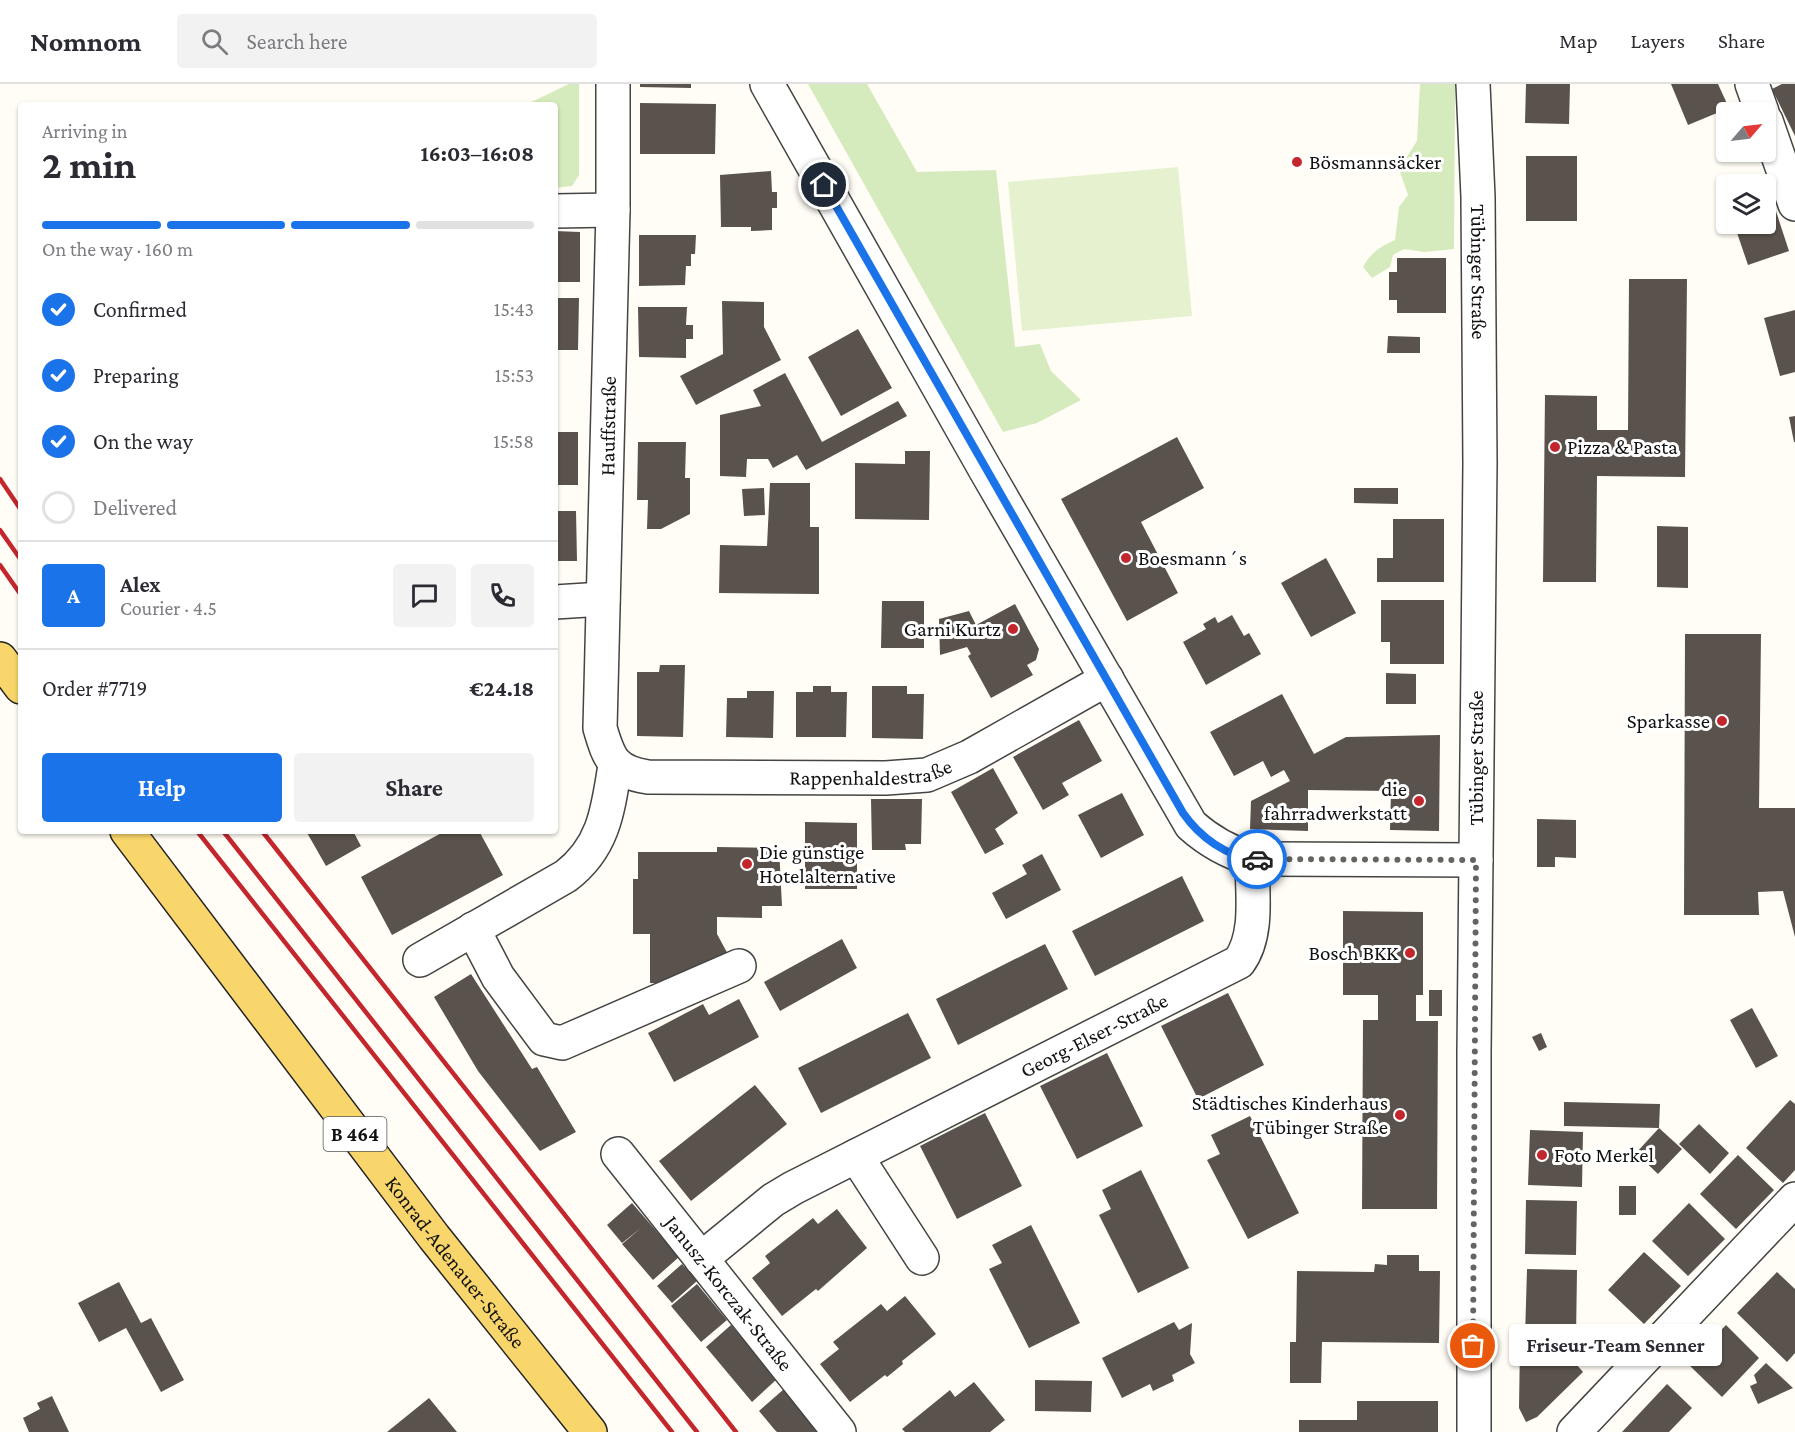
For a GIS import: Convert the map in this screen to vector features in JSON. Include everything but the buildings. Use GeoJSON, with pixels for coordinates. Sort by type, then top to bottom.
{"type":"FeatureCollection","features":[{"type":"Feature","properties":{"kind":"main road"},"geometry":{"type":"LineString","coordinates":[[0,659],[18,683]]}},
{"type":"Feature","properties":{"kind":"main road","name":"Konrad-Adenauer-Straße"},"geometry":{"type":"LineString","coordinates":[[129,834],[434,1237],[590,1432]]}},
{"type":"Feature","properties":{"kind":"street","name":"Hauffstraße"},"geometry":{"type":"LineString","coordinates":[[613,84],[613,210],[600,728],[606,748],[615,765]]}},
{"type":"Feature","properties":{"kind":"street"},"geometry":{"type":"LineString","coordinates":[[767,84],[1191,825],[1209,842],[1226,851],[1252,859],[1476,860]]}},
{"type":"Feature","properties":{"kind":"street","name":"Tübinger Straße"},"geometry":{"type":"LineString","coordinates":[[1473,84],[1478,197],[1480,452],[1474,1432]]}},
{"type":"Feature","properties":{"kind":"street"},"geometry":{"type":"LineString","coordinates":[[1752,84],[1758,102]]}},
{"type":"Feature","properties":{"kind":"street"},"geometry":{"type":"LineString","coordinates":[[1776,150],[1795,204]]}},
{"type":"Feature","properties":{"kind":"street"},"geometry":{"type":"LineString","coordinates":[[558,211],[613,210]]}},
{"type":"Feature","properties":{"kind":"street"},"geometry":{"type":"LineString","coordinates":[[558,602],[603,599]]}},
{"type":"Feature","properties":{"kind":"street","name":"Rappenhaldestraße"},"geometry":{"type":"LineString","coordinates":[[615,765],[630,774],[648,777],[886,778],[927,775],[969,757],[1107,679]]}},
{"type":"Feature","properties":{"kind":"street"},"geometry":{"type":"LineString","coordinates":[[420,960],[580,866],[593,849],[602,829],[615,765]]}},
{"type":"Feature","properties":{"kind":"street","name":"Georg-Elser-Straße"},"geometry":{"type":"LineString","coordinates":[[701,1259],[773,1200],[1239,962],[1248,950],[1251,934],[1252,859]]}},
{"type":"Feature","properties":{"kind":"street"},"geometry":{"type":"LineString","coordinates":[[473,929],[498,977],[544,1040],[562,1043],[739,966]]}},
{"type":"Feature","properties":{"kind":"street","name":"Janusz-Korczak-Straße"},"geometry":{"type":"LineString","coordinates":[[618,1154],[839,1432]]}},
{"type":"Feature","properties":{"kind":"street"},"geometry":{"type":"LineString","coordinates":[[856,1156],[922,1258]]}},
{"type":"Feature","properties":{"kind":"street"},"geometry":{"type":"LineString","coordinates":[[1574,1432],[1795,1199]]}},
{"type":"Feature","properties":{"kind":"green space"},"geometry":{"type":"Polygon","coordinates":[[[569,84],[579,84],[579,175],[572,186],[558,188],[558,102],[531,102],[569,84]]]}},
{"type":"Feature","properties":{"kind":"green space"},"geometry":{"type":"Polygon","coordinates":[[[808,84],[867,84],[917,172],[996,170],[1015,347],[1040,344],[1051,371],[1081,400],[1037,423],[1003,432],[808,84]]]}},
{"type":"Feature","properties":{"kind":"green space"},"geometry":{"type":"Polygon","coordinates":[[[1420,84],[1455,84],[1454,249],[1424,252],[1404,249],[1393,255],[1390,267],[1372,278],[1363,267],[1376,250],[1395,240],[1399,207],[1408,195],[1399,169],[1417,141],[1420,84]]]}},
{"type":"Feature","properties":{"kind":"green space"},"geometry":{"type":"Polygon","coordinates":[[[1178,167],[1192,316],[1022,331],[1008,182],[1178,167]]]}},
{"type":"Feature","properties":{"kind":"railway"},"geometry":{"type":"LineString","coordinates":[[0,479],[18,506]]}},
{"type":"Feature","properties":{"kind":"railway"},"geometry":{"type":"LineString","coordinates":[[0,530],[18,556]]}},
{"type":"Feature","properties":{"kind":"railway"},"geometry":{"type":"LineString","coordinates":[[0,565],[18,591]]}},
{"type":"Feature","properties":{"kind":"railway"},"geometry":{"type":"LineString","coordinates":[[199,834],[672,1432]]}},
{"type":"Feature","properties":{"kind":"railway"},"geometry":{"type":"LineString","coordinates":[[225,834],[697,1432]]}},
{"type":"Feature","properties":{"kind":"railway"},"geometry":{"type":"LineString","coordinates":[[264,834],[736,1432]]}},
{"type":"Feature","properties":{"kind":"way so far"},"geometry":{"type":"LineString","coordinates":[[1257,859],[1476,860],[1473,1346]]}},
{"type":"Feature","properties":{"kind":"place","name":"Bösmannsäcker"},"geometry":{"type":"Point","coordinates":[1297,162]}},
{"type":"Feature","properties":{"kind":"place","name":"Pizza & Pasta"},"geometry":{"type":"Point","coordinates":[1555,447]}},
{"type":"Feature","properties":{"kind":"place","name":"Boesmann´s"},"geometry":{"type":"Point","coordinates":[1126,558]}},
{"type":"Feature","properties":{"kind":"place","name":"Garni Kurtz"},"geometry":{"type":"Point","coordinates":[1013,629]}},
{"type":"Feature","properties":{"kind":"place","name":"Sparkasse"},"geometry":{"type":"Point","coordinates":[1722,721]}},
{"type":"Feature","properties":{"kind":"place","name":"die fahrradwerkstatt"},"geometry":{"type":"Point","coordinates":[1419,801]}},
{"type":"Feature","properties":{"kind":"place","name":"Die günstige Hotelalternative"},"geometry":{"type":"Point","coordinates":[747,864]}},
{"type":"Feature","properties":{"kind":"place","name":"Bosch BKK"},"geometry":{"type":"Point","coordinates":[1410,953]}},
{"type":"Feature","properties":{"kind":"place","name":"Städtisches Kinderhaus Tübinger Straße"},"geometry":{"type":"Point","coordinates":[1400,1115]}},
{"type":"Feature","properties":{"kind":"place","name":"Foto Merkel"},"geometry":{"type":"Point","coordinates":[1542,1155]}},
{"type":"Feature","properties":{"kind":"place","name":"Friseur-Team Senner"},"geometry":{"type":"Point","coordinates":[1473,1346]}},
{"type":"Feature","properties":{"kind":"route"},"geometry":{"type":"LineString","coordinates":[[824,185],[1183,813],[1191,825],[1209,842],[1226,851],[1257,859]]}}]}
